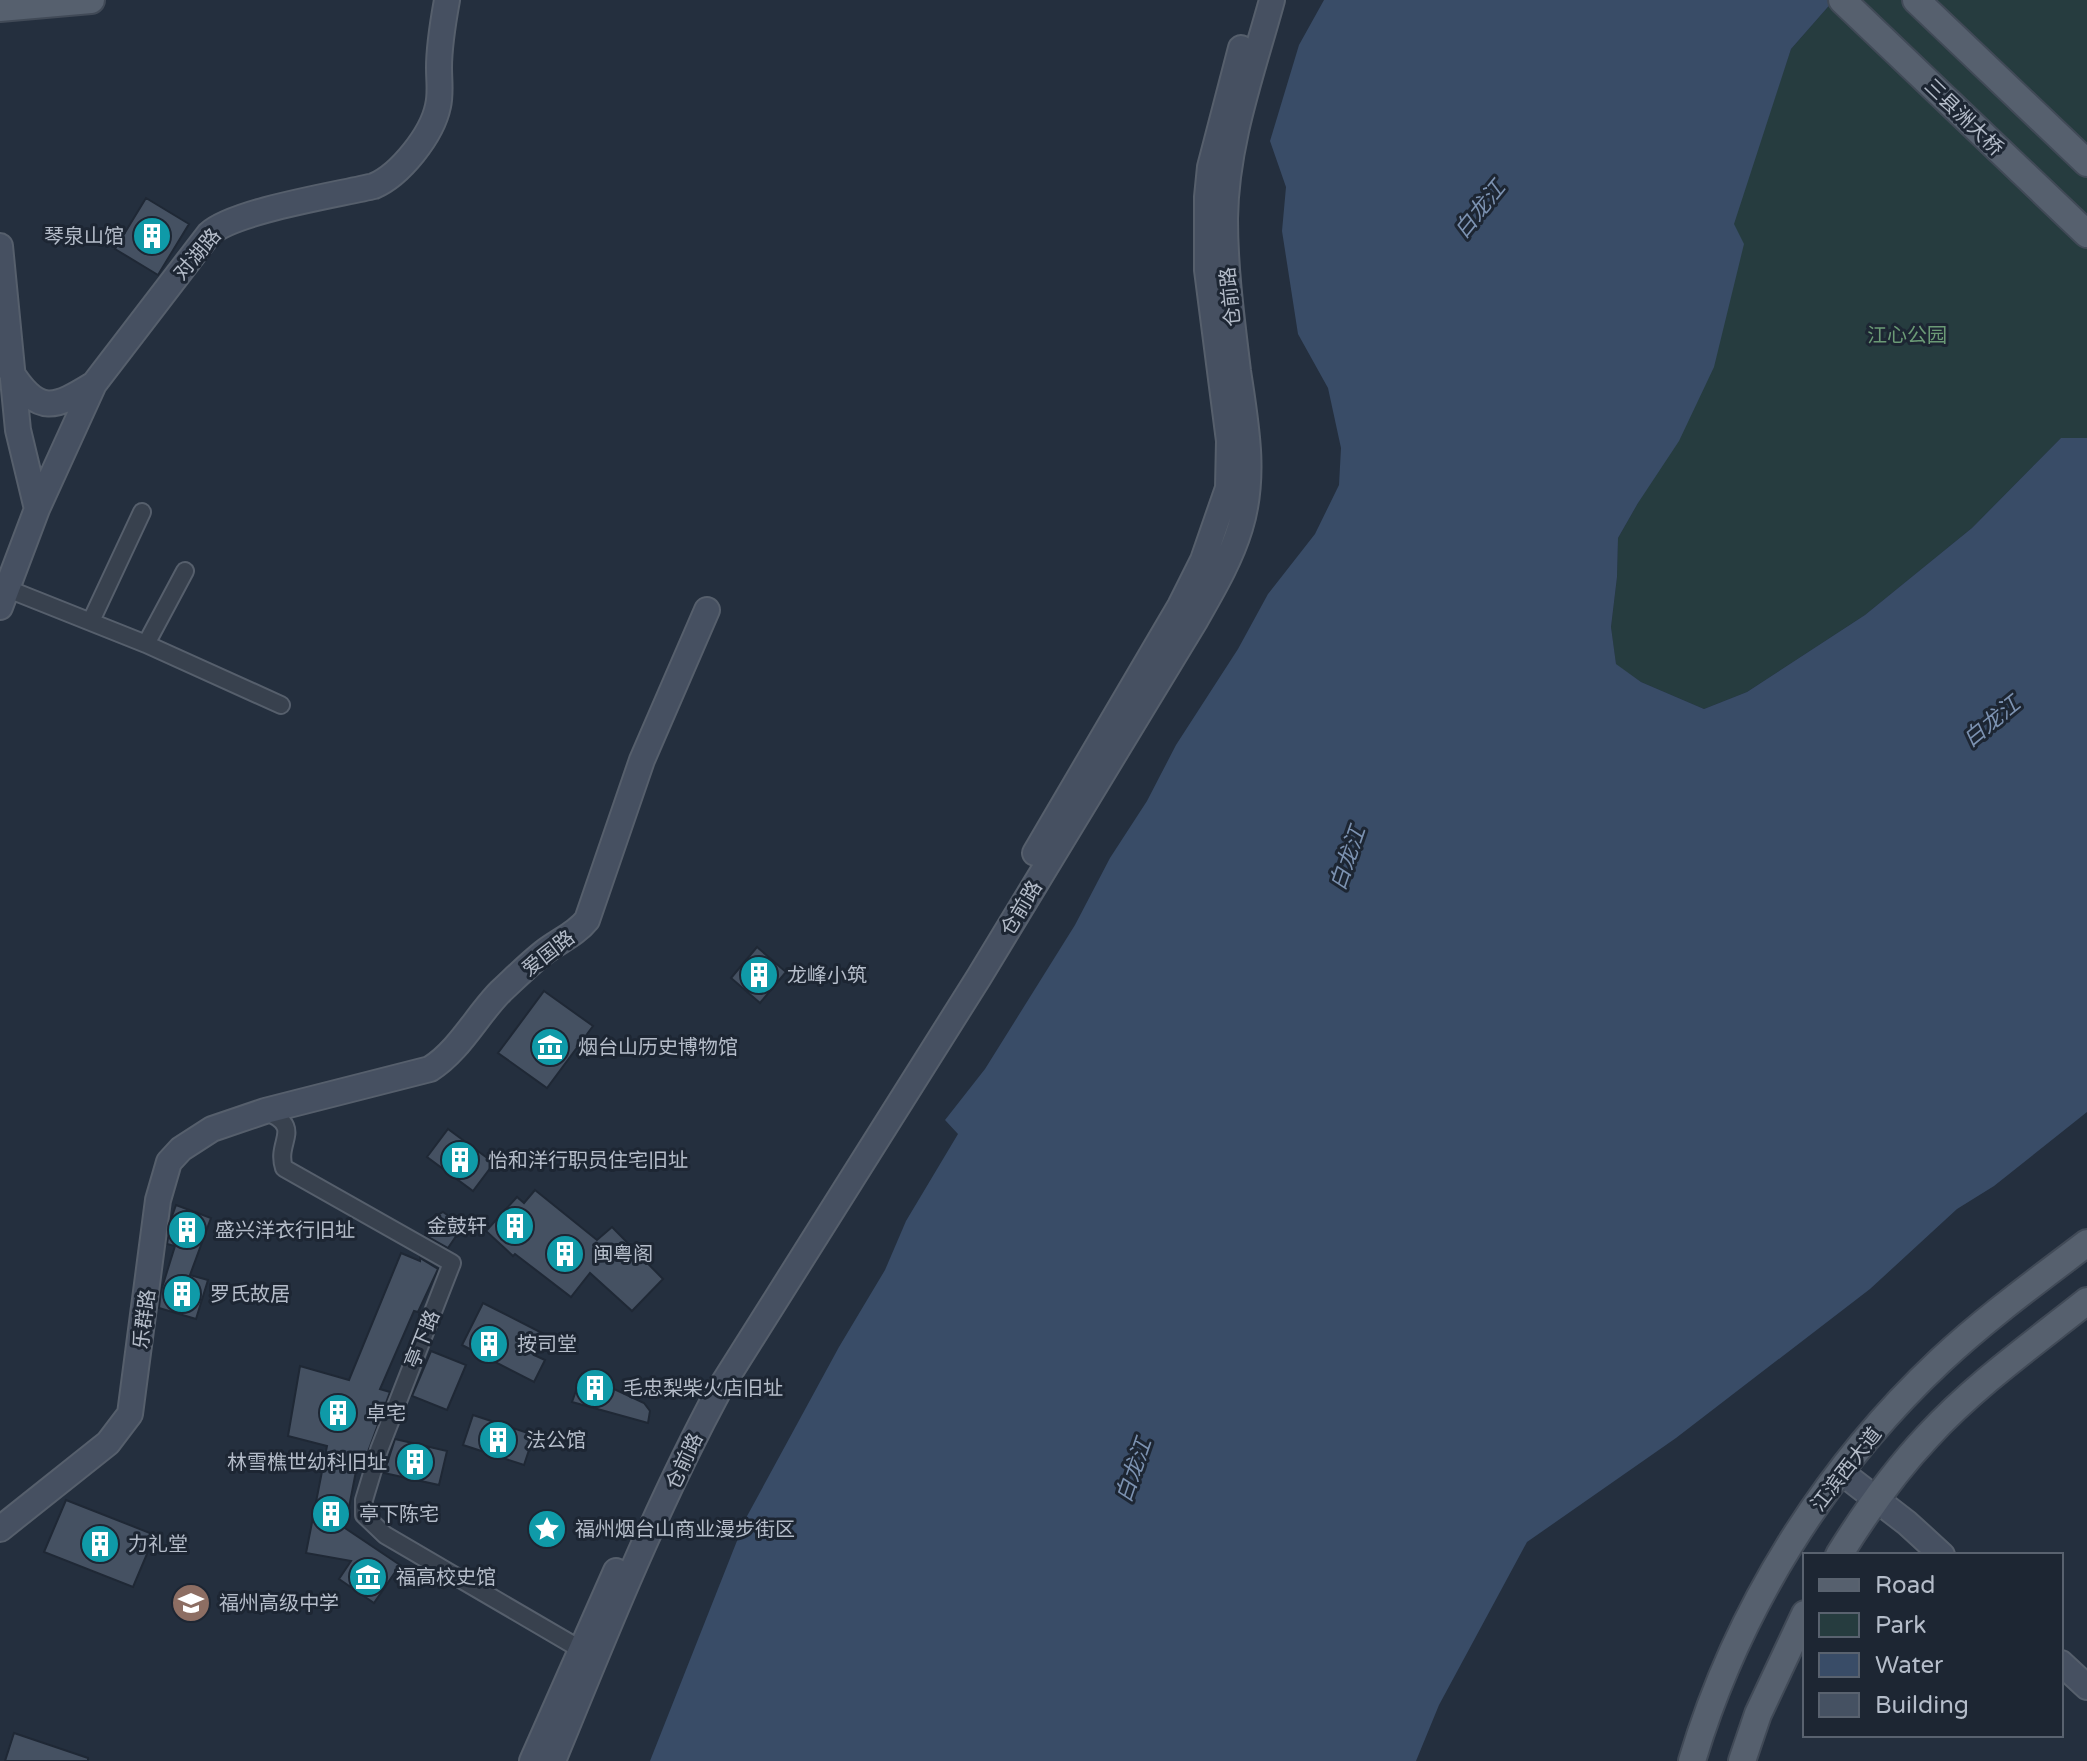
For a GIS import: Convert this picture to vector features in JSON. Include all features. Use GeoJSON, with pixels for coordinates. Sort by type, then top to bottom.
{"type":"FeatureCollection","features":[{"type":"Feature","properties":{"kind":"main road"},"geometry":{"type":"LineString","coordinates":[[0,8],[91,0]]}},
{"type":"Feature","properties":{"kind":"main road","name":"三县洲大桥"},"geometry":{"type":"LineString","coordinates":[[1842,0],[2087,234]]}},
{"type":"Feature","properties":{"kind":"main road"},"geometry":{"type":"LineString","coordinates":[[1916,0],[2087,163]]}},
{"type":"Feature","properties":{"kind":"main road","name":"江滨西大道"},"geometry":{"type":"LineString","coordinates":[[1692,1761],[1718,1686],[1749,1617],[1801,1526],[1841,1472],[1902,1399],[1940,1361],[2087,1243]]}},
{"type":"Feature","properties":{"kind":"main road"},"geometry":{"type":"LineString","coordinates":[[1840,1553],[1877,1499],[1927,1437],[2002,1368],[2087,1301]]}},
{"type":"Feature","properties":{"kind":"main road"},"geometry":{"type":"LineString","coordinates":[[1742,1761],[1758,1714],[1803,1618]]}},
{"type":"Feature","properties":{"kind":"street","name":"对湖路"},"geometry":{"type":"LineString","coordinates":[[4,598],[37,509],[94,384],[217,227],[253,214],[374,186],[399,170],[420,142],[439,105],[439,54],[447,0]]}},
{"type":"Feature","properties":{"kind":"street","name":"仓前路"},"geometry":{"type":"LineString","coordinates":[[532,1761],[666,1463],[714,1373],[966,970],[1180,606],[1203,560],[1228,488],[1229,441],[1207,270],[1207,197],[1220,123],[1256,0]]}},
{"type":"Feature","properties":{"kind":"street","name":"仓前路"},"geometry":{"type":"LineString","coordinates":[[553,1761],[595,1657],[678,1471],[719,1390],[979,977],[1195,621],[1234,546],[1245,505],[1248,438],[1225,255],[1227,176],[1233,136],[1272,0]]}},
{"type":"Feature","properties":{"kind":"street"},"geometry":{"type":"LineString","coordinates":[[0,246],[18,430],[37,509]]}},
{"type":"Feature","properties":{"kind":"street"},"geometry":{"type":"LineString","coordinates":[[10,370],[28,393],[44,404],[63,402],[94,384]]}},
{"type":"Feature","properties":{"kind":"street"},"geometry":{"type":"LineString","coordinates":[[91,621],[142,512]]}},
{"type":"Feature","properties":{"kind":"street"},"geometry":{"type":"LineString","coordinates":[[146,644],[185,571]]}},
{"type":"Feature","properties":{"kind":"street"},"geometry":{"type":"LineString","coordinates":[[4,598],[91,621],[281,705]]}},
{"type":"Feature","properties":{"kind":"street","name":"爱国路"},"geometry":{"type":"LineString","coordinates":[[265,1111],[430,1069],[445,1057],[501,991],[544,952],[578,931],[587,920],[642,760],[707,610]]}},
{"type":"Feature","properties":{"kind":"street","name":"亭下路"},"geometry":{"type":"LineString","coordinates":[[265,1111],[282,1119],[286,1126],[288,1133],[282,1158],[284,1168],[452,1263],[379,1450],[364,1500],[364,1515],[385,1535],[580,1649]]}},
{"type":"Feature","properties":{"kind":"street","name":"乐群路"},"geometry":{"type":"LineString","coordinates":[[0,1529],[108,1443],[130,1414],[158,1200],[169,1162],[194,1139],[212,1129],[265,1111]]}},
{"type":"Feature","properties":{"kind":"street"},"geometry":{"type":"LineString","coordinates":[[1841,1472],[1940,1553]]}},
{"type":"Feature","properties":{"kind":"street"},"geometry":{"type":"LineString","coordinates":[[2063,1665],[2087,1687]]}},
{"type":"Feature","properties":{"kind":"green space","name":"江心公园"},"geometry":{"type":"Polygon","coordinates":[[[1834,0],[2087,0],[2087,438],[2061,438],[1972,528],[1865,615],[1747,692],[1704,709],[1641,682],[1616,665],[1611,627],[1618,538],[1638,503],[1791,49],[1834,0]]]}},
{"type":"Feature","properties":{"kind":"water","name":"白龙江"},"geometry":{"type":"Polygon","coordinates":[[[1324,0],[1834,0],[1791,49],[1734,224],[1744,244],[1714,367],[1679,441],[1618,538],[1611,627],[1616,664],[1641,682],[1704,709],[1747,692],[1865,615],[1972,528],[2061,438],[2087,438],[2087,1112],[1994,1186],[1957,1209],[1870,1289],[1676,1438],[1527,1542],[1439,1705],[1416,1761],[650,1761],[746,1518],[839,1347],[885,1270],[906,1221],[958,1134],[945,1120],[985,1069],[1075,925],[1176,745],[1238,649],[1268,594],[1315,534],[1339,485],[1341,448],[1328,388],[1298,334],[1282,231],[1286,187],[1270,141],[1299,45],[1324,0]]]}},
{"type":"Feature","properties":{"kind":"building","name":"琴泉山馆"},"geometry":{"type":"Polygon","coordinates":[[[146,198],[189,224],[158,275],[115,249],[146,198]]]}},
{"type":"Feature","properties":{"kind":"building","name":"龙峰小筑"},"geometry":{"type":"Polygon","coordinates":[[[757,947],[786,972],[760,1003],[731,978],[757,947]]]}},
{"type":"Feature","properties":{"kind":"building"},"geometry":{"type":"Polygon","coordinates":[[[544,991],[593,1026],[547,1088],[498,1053],[544,991]]]}},
{"type":"Feature","properties":{"kind":"building","name":"怡和洋行职员住宅旧址"},"geometry":{"type":"Polygon","coordinates":[[[448,1129],[494,1163],[473,1191],[427,1157],[448,1129]]]}},
{"type":"Feature","properties":{"kind":"building"},"geometry":{"type":"Polygon","coordinates":[[[535,1190],[597,1240],[612,1227],[663,1279],[632,1311],[590,1273],[571,1297],[515,1254],[513,1256],[486,1231],[517,1197],[524,1203],[535,1190]]]}},
{"type":"Feature","properties":{"kind":"building"},"geometry":{"type":"Polygon","coordinates":[[[176,1205],[211,1218],[190,1275],[208,1280],[196,1319],[159,1308],[175,1246],[167,1244],[176,1205]]]}},
{"type":"Feature","properties":{"kind":"building"},"geometry":{"type":"Polygon","coordinates":[[[443,1212],[463,1226],[448,1248],[425,1235],[427,1221],[443,1212]]]}},
{"type":"Feature","properties":{"kind":"building"},"geometry":{"type":"Polygon","coordinates":[[[401,1253],[420,1261],[420,1258],[438,1269],[418,1312],[414,1311],[380,1389],[390,1392],[362,1468],[357,1466],[345,1528],[400,1565],[374,1603],[339,1579],[351,1561],[306,1553],[327,1446],[288,1436],[300,1366],[349,1380],[401,1253]]]}},
{"type":"Feature","properties":{"kind":"building","name":"按司堂"},"geometry":{"type":"Polygon","coordinates":[[[483,1303],[544,1334],[534,1355],[545,1360],[534,1382],[462,1345],[483,1303]]]}},
{"type":"Feature","properties":{"kind":"building"},"geometry":{"type":"Polygon","coordinates":[[[431,1351],[466,1365],[447,1410],[412,1396],[431,1351]]]}},
{"type":"Feature","properties":{"kind":"building","name":"毛忠梨柴火店旧址"},"geometry":{"type":"Polygon","coordinates":[[[582,1374],[644,1403],[650,1411],[648,1423],[572,1402],[582,1374]]]}},
{"type":"Feature","properties":{"kind":"building","name":"法公馆"},"geometry":{"type":"Polygon","coordinates":[[[473,1415],[534,1435],[524,1465],[463,1445],[473,1415]]]}},
{"type":"Feature","properties":{"kind":"building","name":"林雪樵世幼科旧址"},"geometry":{"type":"Polygon","coordinates":[[[395,1439],[447,1451],[439,1485],[384,1473],[395,1439]]]}},
{"type":"Feature","properties":{"kind":"building","name":"力礼堂"},"geometry":{"type":"Polygon","coordinates":[[[66,1500],[155,1535],[133,1587],[44,1552],[66,1500]]]}},
{"type":"Feature","properties":{"kind":"building"},"geometry":{"type":"Polygon","coordinates":[[[14,1733],[88,1758],[88,1761],[5,1761],[14,1733]]]}},
{"type":"Feature","properties":{"kind":"place","name":"琴泉山馆"},"geometry":{"type":"Point","coordinates":[152,236]}},
{"type":"Feature","properties":{"kind":"place","name":"龙峰小筑"},"geometry":{"type":"Point","coordinates":[759,975]}},
{"type":"Feature","properties":{"kind":"place","name":"烟台山历史博物馆"},"geometry":{"type":"Point","coordinates":[550,1047]}},
{"type":"Feature","properties":{"kind":"place","name":"怡和洋行职员住宅旧址"},"geometry":{"type":"Point","coordinates":[460,1160]}},
{"type":"Feature","properties":{"kind":"place","name":"金鼓轩"},"geometry":{"type":"Point","coordinates":[515,1226]}},
{"type":"Feature","properties":{"kind":"place","name":"盛兴洋衣行旧址"},"geometry":{"type":"Point","coordinates":[187,1230]}},
{"type":"Feature","properties":{"kind":"place","name":"闽粤阁"},"geometry":{"type":"Point","coordinates":[565,1254]}},
{"type":"Feature","properties":{"kind":"place","name":"罗氏故居"},"geometry":{"type":"Point","coordinates":[182,1294]}},
{"type":"Feature","properties":{"kind":"place","name":"按司堂"},"geometry":{"type":"Point","coordinates":[489,1344]}},
{"type":"Feature","properties":{"kind":"place","name":"毛忠梨柴火店旧址"},"geometry":{"type":"Point","coordinates":[595,1388]}},
{"type":"Feature","properties":{"kind":"place","name":"卓宅"},"geometry":{"type":"Point","coordinates":[338,1413]}},
{"type":"Feature","properties":{"kind":"place","name":"法公馆"},"geometry":{"type":"Point","coordinates":[498,1440]}},
{"type":"Feature","properties":{"kind":"place","name":"林雪樵世幼科旧址"},"geometry":{"type":"Point","coordinates":[415,1462]}},
{"type":"Feature","properties":{"kind":"place","name":"亭下陈宅"},"geometry":{"type":"Point","coordinates":[331,1514]}},
{"type":"Feature","properties":{"kind":"place","name":"福州烟台山商业漫步街区"},"geometry":{"type":"Point","coordinates":[547,1529]}},
{"type":"Feature","properties":{"kind":"place","name":"力礼堂"},"geometry":{"type":"Point","coordinates":[100,1544]}},
{"type":"Feature","properties":{"kind":"place","name":"福高校史馆"},"geometry":{"type":"Point","coordinates":[368,1577]}},
{"type":"Feature","properties":{"kind":"place","name":"福州高级中学"},"geometry":{"type":"Point","coordinates":[191,1603]}}]}
